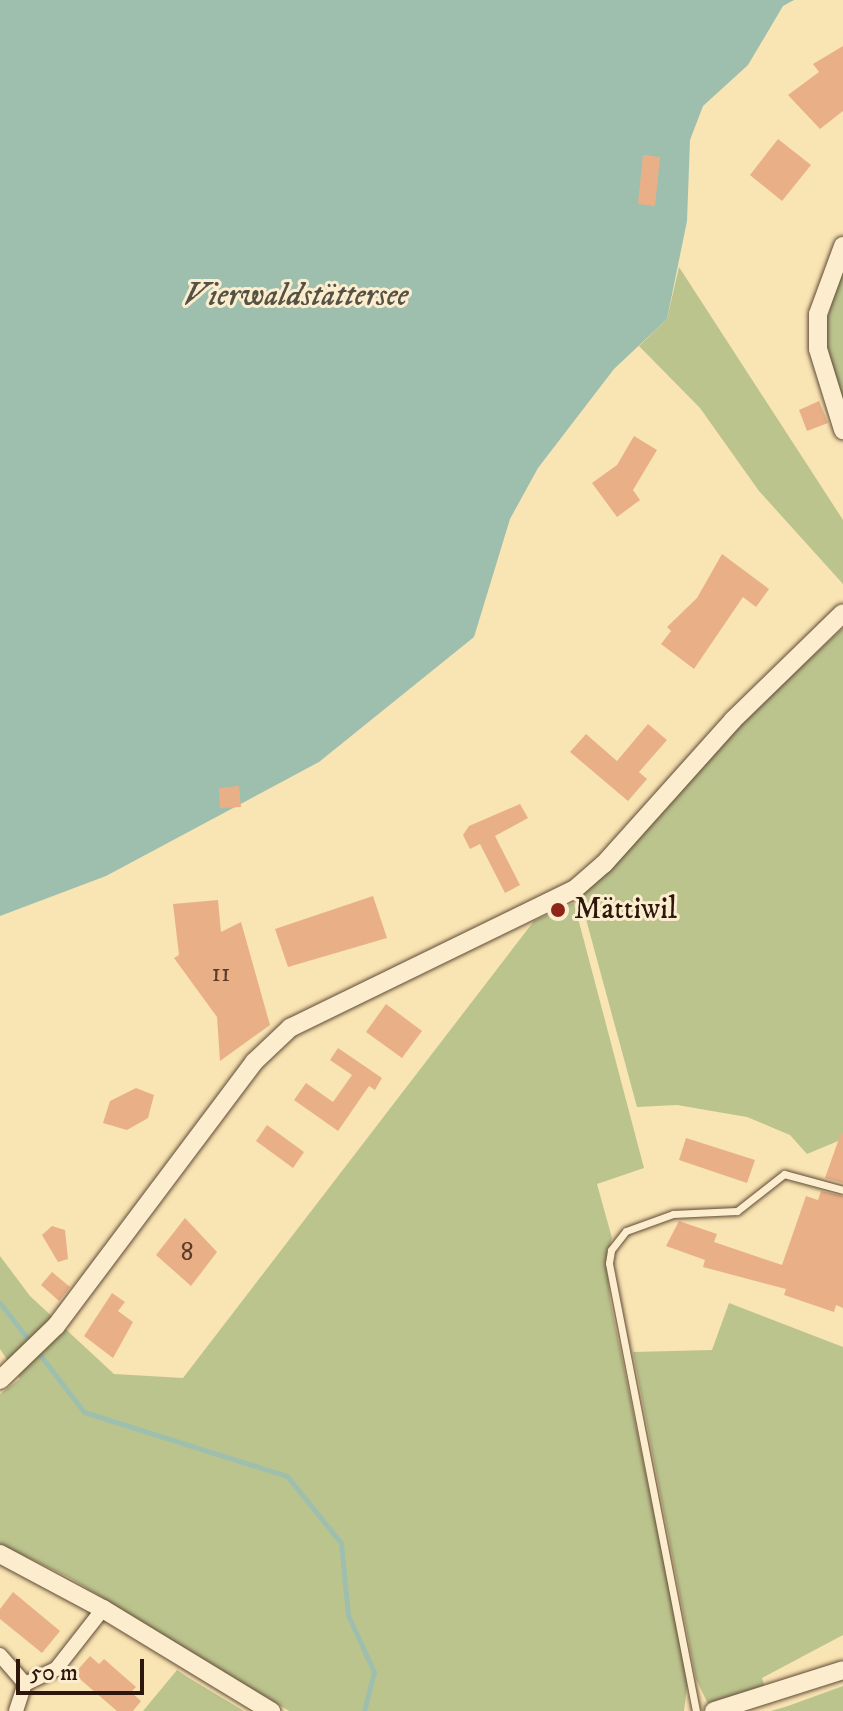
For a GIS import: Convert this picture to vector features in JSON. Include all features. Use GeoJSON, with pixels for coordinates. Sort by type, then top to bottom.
{"type":"FeatureCollection","features":[{"type":"Feature","properties":{"kind":"street"},"geometry":{"type":"LineString","coordinates":[[843,246],[818,314],[818,349],[843,430]]}},
{"type":"Feature","properties":{"kind":"street"},"geometry":{"type":"LineString","coordinates":[[3,1377],[56,1326],[254,1062],[290,1028],[575,889],[604,864],[733,720],[843,613]]}},
{"type":"Feature","properties":{"kind":"street"},"geometry":{"type":"LineString","coordinates":[[0,1554],[103,1609],[271,1711]]}},
{"type":"Feature","properties":{"kind":"street"},"geometry":{"type":"LineString","coordinates":[[16,1711],[25,1684],[56,1669],[103,1609]]}},
{"type":"Feature","properties":{"kind":"street"},"geometry":{"type":"LineString","coordinates":[[0,1655],[25,1684]]}},
{"type":"Feature","properties":{"kind":"street"},"geometry":{"type":"LineString","coordinates":[[714,1711],[843,1670]]}},
{"type":"Feature","properties":{"kind":"lane"},"geometry":{"type":"LineString","coordinates":[[696,1711],[609,1263],[611,1250],[626,1231],[673,1214],[737,1211],[770,1180],[784,1174],[843,1190]]}},
{"type":"Feature","properties":{"kind":"green space"},"geometry":{"type":"Polygon","coordinates":[[[843,262],[843,415],[824,331],[843,262]]]}},
{"type":"Feature","properties":{"kind":"green space"},"geometry":{"type":"Polygon","coordinates":[[[679,267],[843,520],[843,584],[759,491],[700,408],[639,346],[667,319],[679,267]]]}},
{"type":"Feature","properties":{"kind":"green space"},"geometry":{"type":"Polygon","coordinates":[[[843,628],[843,1139],[807,1154],[790,1135],[747,1117],[677,1105],[637,1107],[580,897],[737,726],[843,628]]]}},
{"type":"Feature","properties":{"kind":"green space"},"geometry":{"type":"Polygon","coordinates":[[[574,903],[644,1168],[597,1184],[612,1238],[606,1259],[610,1300],[688,1679],[684,1711],[289,1711],[70,1578],[0,1544],[0,1394],[20,1379],[0,1349],[0,1256],[30,1296],[114,1374],[183,1378],[534,921],[574,903]]]}},
{"type":"Feature","properties":{"kind":"green space"},"geometry":{"type":"Polygon","coordinates":[[[729,1303],[843,1347],[843,1635],[762,1678],[765,1688],[708,1704],[696,1679],[633,1352],[712,1350],[729,1303]]]}},
{"type":"Feature","properties":{"kind":"green space"},"geometry":{"type":"Polygon","coordinates":[[[177,1670],[189,1678],[244,1711],[143,1711],[177,1670]]]}},
{"type":"Feature","properties":{"kind":"green space"},"geometry":{"type":"Polygon","coordinates":[[[843,1686],[843,1711],[771,1711],[788,1706],[843,1686]]]}},
{"type":"Feature","properties":{"kind":"water","name":"Vierwaldstättersee"},"geometry":{"type":"Polygon","coordinates":[[[0,0],[794,0],[783,6],[748,65],[703,106],[690,140],[687,221],[667,319],[614,369],[538,468],[510,519],[474,637],[319,762],[106,876],[0,916],[0,0]]]}},
{"type":"Feature","properties":{"kind":"building"},"geometry":{"type":"Polygon","coordinates":[[[843,46],[843,111],[820,129],[788,95],[819,72],[813,64],[843,46]]]}},
{"type":"Feature","properties":{"kind":"building"},"geometry":{"type":"Polygon","coordinates":[[[778,139],[811,165],[782,201],[750,175],[778,139]]]}},
{"type":"Feature","properties":{"kind":"building"},"geometry":{"type":"Polygon","coordinates":[[[643,155],[660,157],[655,206],[638,204],[643,155]]]}},
{"type":"Feature","properties":{"kind":"building"},"geometry":{"type":"Polygon","coordinates":[[[819,401],[828,423],[807,431],[799,410],[819,401]]]}},
{"type":"Feature","properties":{"kind":"building"},"geometry":{"type":"Polygon","coordinates":[[[634,436],[657,450],[633,490],[640,500],[617,517],[592,483],[617,465],[634,436]]]}},
{"type":"Feature","properties":{"kind":"building"},"geometry":{"type":"Polygon","coordinates":[[[722,554],[769,589],[756,607],[743,597],[694,669],[661,644],[671,631],[667,627],[697,598],[722,554]]]}},
{"type":"Feature","properties":{"kind":"building"},"geometry":{"type":"Polygon","coordinates":[[[648,724],[667,740],[639,772],[647,779],[628,801],[570,752],[586,734],[617,761],[648,724]]]}},
{"type":"Feature","properties":{"kind":"building"},"geometry":{"type":"Polygon","coordinates":[[[239,786],[241,807],[220,808],[219,788],[239,786]]]}},
{"type":"Feature","properties":{"kind":"building"},"geometry":{"type":"Polygon","coordinates":[[[520,804],[528,818],[495,836],[520,885],[505,893],[480,844],[470,849],[463,835],[469,826],[520,804]]]}},
{"type":"Feature","properties":{"kind":"building"},"geometry":{"type":"Polygon","coordinates":[[[373,896],[387,938],[288,967],[275,929],[373,896]]]}},
{"type":"Feature","properties":{"kind":"building"},"geometry":{"type":"Polygon","coordinates":[[[218,900],[221,932],[241,922],[270,1025],[220,1061],[217,1017],[174,958],[179,955],[173,904],[218,900]]]}},
{"type":"Feature","properties":{"kind":"building"},"geometry":{"type":"Polygon","coordinates":[[[386,1004],[422,1031],[402,1058],[366,1032],[386,1004]]]}},
{"type":"Feature","properties":{"kind":"building"},"geometry":{"type":"Polygon","coordinates":[[[338,1048],[382,1078],[375,1090],[369,1086],[338,1131],[294,1100],[306,1083],[333,1102],[352,1075],[330,1060],[338,1048]]]}},
{"type":"Feature","properties":{"kind":"building"},"geometry":{"type":"Polygon","coordinates":[[[136,1088],[154,1095],[148,1118],[127,1130],[103,1123],[110,1101],[136,1088]]]}},
{"type":"Feature","properties":{"kind":"building"},"geometry":{"type":"Polygon","coordinates":[[[267,1125],[304,1152],[293,1168],[256,1141],[267,1125]]]}},
{"type":"Feature","properties":{"kind":"building"},"geometry":{"type":"Polygon","coordinates":[[[843,1133],[843,1183],[825,1178],[843,1133]]]}},
{"type":"Feature","properties":{"kind":"building"},"geometry":{"type":"Polygon","coordinates":[[[686,1138],[755,1160],[747,1183],[679,1160],[686,1138]]]}},
{"type":"Feature","properties":{"kind":"building"},"geometry":{"type":"Polygon","coordinates":[[[821,1191],[843,1196],[843,1308],[836,1305],[834,1312],[784,1295],[786,1289],[703,1267],[705,1260],[666,1246],[679,1221],[717,1234],[714,1242],[782,1265],[806,1196],[818,1200],[821,1191]]]}},
{"type":"Feature","properties":{"kind":"building"},"geometry":{"type":"Polygon","coordinates":[[[185,1218],[217,1252],[191,1286],[156,1255],[185,1218]]]}},
{"type":"Feature","properties":{"kind":"building"},"geometry":{"type":"Polygon","coordinates":[[[52,1226],[65,1230],[68,1259],[58,1262],[42,1235],[52,1226]]]}},
{"type":"Feature","properties":{"kind":"building"},"geometry":{"type":"Polygon","coordinates":[[[52,1272],[70,1287],[59,1301],[41,1285],[52,1272]]]}},
{"type":"Feature","properties":{"kind":"building"},"geometry":{"type":"Polygon","coordinates":[[[112,1293],[125,1302],[118,1311],[133,1322],[113,1358],[84,1336],[112,1293]]]}},
{"type":"Feature","properties":{"kind":"building"},"geometry":{"type":"Polygon","coordinates":[[[13,1592],[60,1631],[42,1653],[0,1619],[0,1609],[13,1592]]]}},
{"type":"Feature","properties":{"kind":"building"},"geometry":{"type":"Polygon","coordinates":[[[90,1656],[99,1664],[104,1659],[136,1687],[131,1692],[141,1701],[133,1711],[117,1711],[74,1674],[90,1656]]]}},
{"type":"Feature","properties":{"kind":"waterway"},"geometry":{"type":"LineString","coordinates":[[0,1303],[31,1343]]}},
{"type":"Feature","properties":{"kind":"waterway"},"geometry":{"type":"LineString","coordinates":[[37,1351],[84,1412],[287,1476],[341,1543],[348,1615],[374,1672],[364,1711]]}},
{"type":"Feature","properties":{"kind":"place","name":"Mättiwil"},"geometry":{"type":"Point","coordinates":[558,910]}}]}
